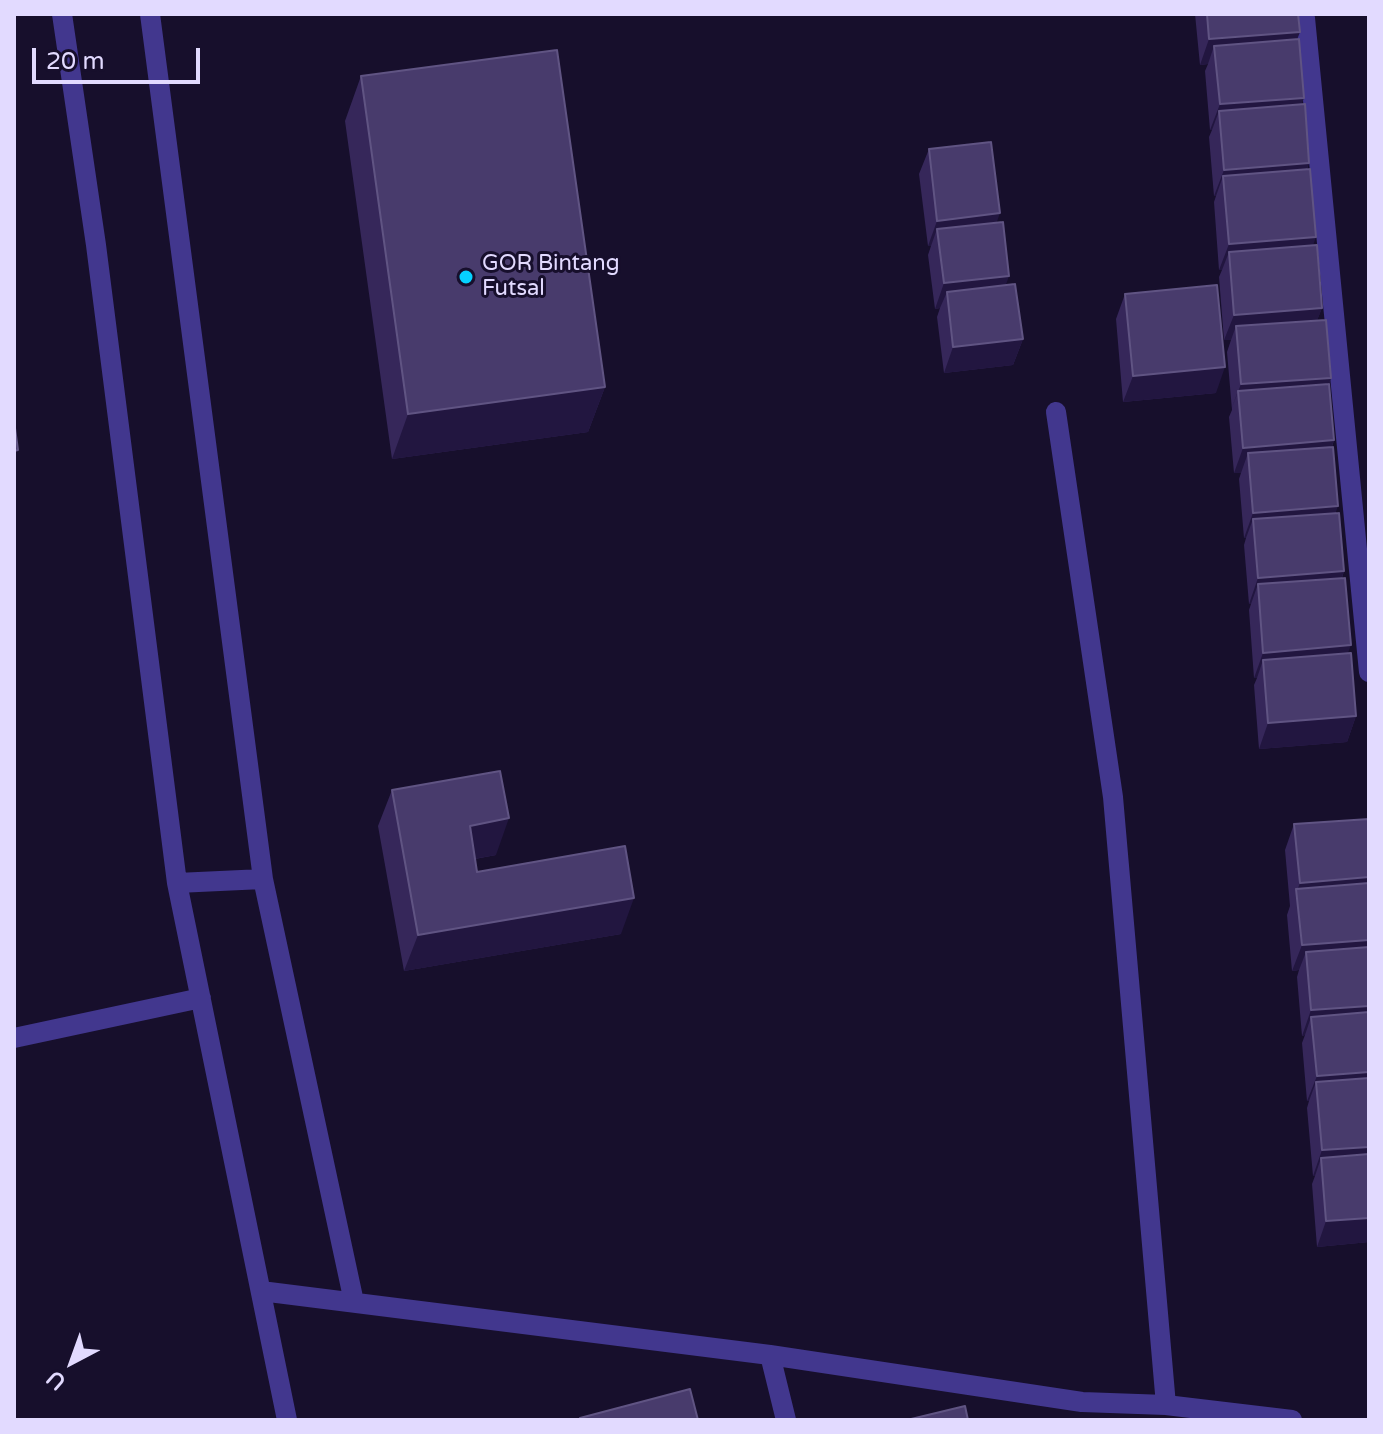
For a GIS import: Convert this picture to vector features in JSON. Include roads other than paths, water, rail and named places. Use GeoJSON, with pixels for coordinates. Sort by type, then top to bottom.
{"type":"FeatureCollection","features":[{"type":"Feature","properties":{"kind":"street"},"geometry":{"type":"LineString","coordinates":[[62,14],[96,245],[177,883],[287,1420]]}},
{"type":"Feature","properties":{"kind":"street"},"geometry":{"type":"LineString","coordinates":[[150,14],[263,879],[354,1302]]}},
{"type":"Feature","properties":{"kind":"street"},"geometry":{"type":"LineString","coordinates":[[1305,18],[1369,672]]}},
{"type":"Feature","properties":{"kind":"street"},"geometry":{"type":"LineString","coordinates":[[1056,412],[1113,797],[1166,1405]]}},
{"type":"Feature","properties":{"kind":"street"},"geometry":{"type":"LineString","coordinates":[[177,883],[263,879]]}},
{"type":"Feature","properties":{"kind":"street"},"geometry":{"type":"LineString","coordinates":[[14,1038],[201,998]]}},
{"type":"Feature","properties":{"kind":"street"},"geometry":{"type":"LineString","coordinates":[[261,1291],[770,1355],[1084,1411],[1166,1405],[1292,1420]]}},
{"type":"Feature","properties":{"kind":"street"},"geometry":{"type":"LineString","coordinates":[[770,1355],[786,1420]]}},
{"type":"Feature","properties":{"kind":"place","name":"GOR Bintang Futsal"},"geometry":{"type":"Point","coordinates":[466,277]}}]}
